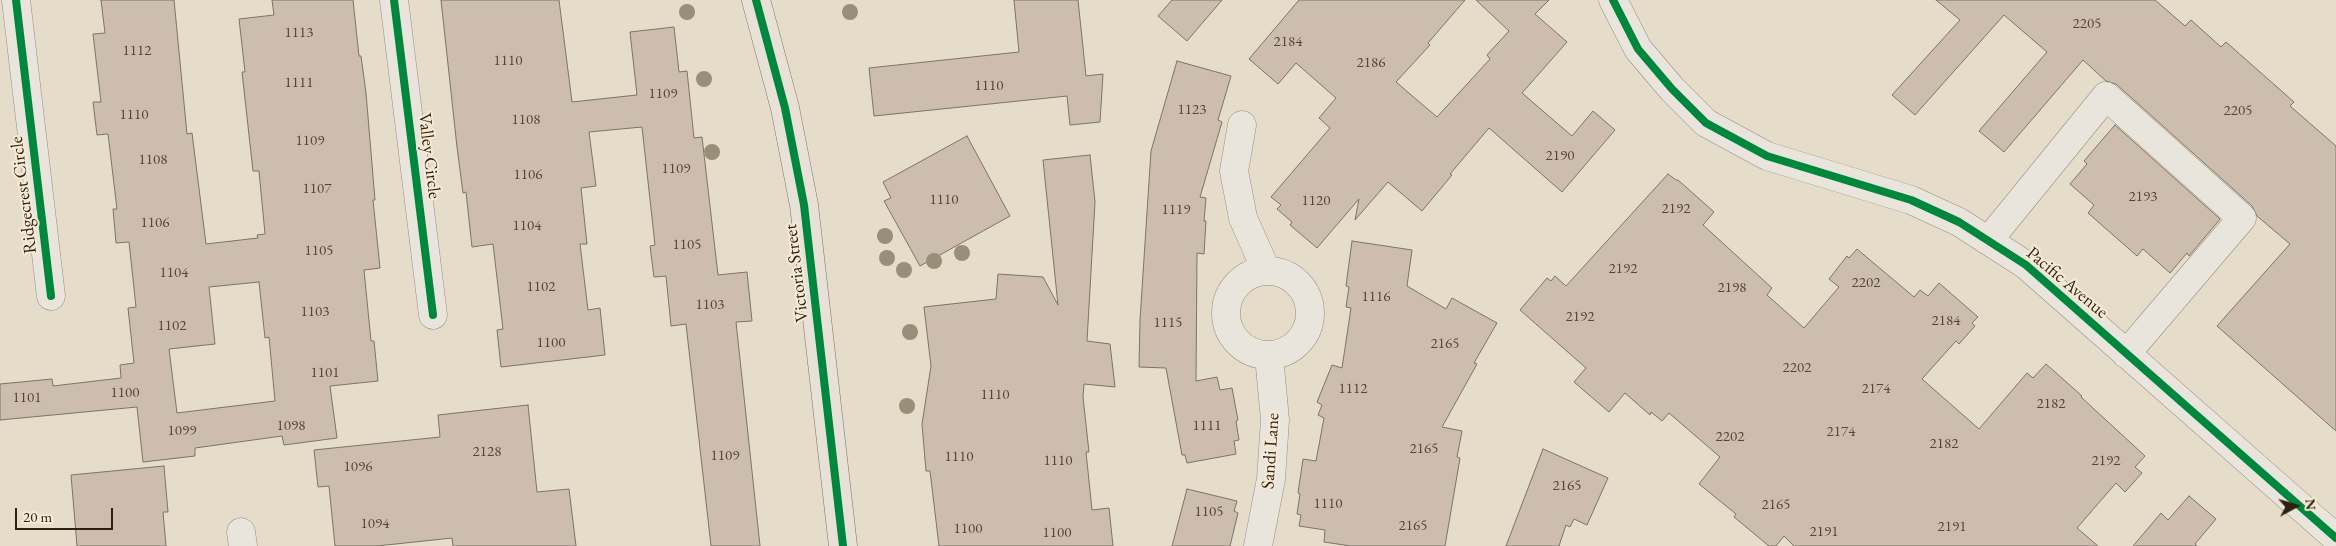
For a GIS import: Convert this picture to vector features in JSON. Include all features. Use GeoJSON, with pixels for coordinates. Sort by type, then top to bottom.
{"type":"FeatureCollection","features":[{"type":"Feature","properties":{"kind":"main road","name":"Victoria Street"},"geometry":{"type":"LineString","coordinates":[[756,0],[785,108],[804,205],[843,546]]}},
{"type":"Feature","properties":{"kind":"street","name":"Ridgecrest Circle"},"geometry":{"type":"LineString","coordinates":[[16,0],[51,296]]}},
{"type":"Feature","properties":{"kind":"street","name":"Valley Circle"},"geometry":{"type":"LineString","coordinates":[[394,0],[433,315]]}},
{"type":"Feature","properties":{"kind":"street","name":"Pacific Avenue"},"geometry":{"type":"LineString","coordinates":[[1614,0],[1638,49],[1672,89],[1706,123],[1767,156],[1912,200],[1959,222],[2026,265],[2336,538]]}},
{"type":"Feature","properties":{"kind":"street"},"geometry":{"type":"LineString","coordinates":[[1988,241],[2106,96],[2242,218],[2126,354]]}},
{"type":"Feature","properties":{"kind":"street"},"geometry":{"type":"LineString","coordinates":[[1242,125],[1234,172],[1243,218],[1266,270]]}},
{"type":"Feature","properties":{"kind":"street"},"geometry":{"type":"LineString","coordinates":[[1266,270],[1282,273],[1296,281],[1306,295],[1310,311],[1308,328],[1299,342],[1285,352],[1269,356],[1253,353],[1239,344],[1229,331],[1225,315],[1227,298],[1236,284],[1250,274],[1266,270]]}},
{"type":"Feature","properties":{"kind":"street","name":"Sandi Lane"},"geometry":{"type":"LineString","coordinates":[[1258,546],[1271,479],[1274,430],[1269,356]]}},
{"type":"Feature","properties":{"kind":"building"},"geometry":{"type":"Polygon","coordinates":[[[101,0],[174,0],[187,134],[192,133],[206,244],[258,238],[257,235],[265,234],[259,171],[253,171],[242,72],[245,72],[239,19],[274,15],[272,0],[353,0],[359,56],[361,56],[366,93],[375,200],[373,200],[380,268],[364,270],[371,341],[374,341],[378,381],[330,386],[337,438],[284,445],[282,436],[195,448],[195,456],[143,462],[137,407],[0,420],[0,384],[52,379],[53,386],[121,378],[120,365],[134,363],[128,308],[136,307],[129,242],[116,243],[113,209],[117,209],[108,134],[97,135],[93,102],[101,102],[93,34],[105,33],[101,0]],[[259,282],[209,287],[215,344],[169,349],[177,413],[275,401],[269,337],[265,338],[259,282]]]}},
{"type":"Feature","properties":{"kind":"building"},"geometry":{"type":"Polygon","coordinates":[[[441,0],[559,0],[572,102],[637,95],[630,32],[674,27],[679,72],[687,71],[694,138],[702,137],[718,275],[747,272],[752,321],[736,322],[760,546],[711,546],[686,324],[671,326],[666,276],[654,277],[650,246],[655,245],[642,127],[589,132],[596,186],[581,188],[587,244],[580,244],[588,310],[600,308],[605,355],[501,367],[497,330],[503,329],[493,244],[472,247],[466,192],[463,193],[457,147],[441,0]]]}},
{"type":"Feature","properties":{"kind":"building"},"geometry":{"type":"Polygon","coordinates":[[[1014,0],[1078,0],[1086,76],[1103,74],[1100,122],[1070,125],[1067,96],[874,116],[869,68],[1019,52],[1014,0]]]}},
{"type":"Feature","properties":{"kind":"building"},"geometry":{"type":"Polygon","coordinates":[[[1172,0],[1222,0],[1187,41],[1158,16],[1172,0]]]}},
{"type":"Feature","properties":{"kind":"building"},"geometry":{"type":"Polygon","coordinates":[[[1299,0],[1465,0],[1428,43],[1430,45],[1396,82],[1437,117],[1490,59],[1487,55],[1509,31],[1476,0],[1549,0],[1535,14],[1567,42],[1522,93],[1572,136],[1593,111],[1615,130],[1562,192],[1489,128],[1422,211],[1388,182],[1355,220],[1359,199],[1317,248],[1290,225],[1292,222],[1277,209],[1281,205],[1271,197],[1330,128],[1319,118],[1336,98],[1296,63],[1278,84],[1249,59],[1299,0]]]}},
{"type":"Feature","properties":{"kind":"building"},"geometry":{"type":"Polygon","coordinates":[[[1936,0],[2155,0],[2185,26],[2191,20],[2221,47],[2226,42],[2294,102],[2290,106],[2336,146],[2336,431],[2217,326],[2290,244],[2257,216],[2252,206],[2116,84],[2106,81],[2083,60],[2004,152],[1979,131],[2047,52],[2004,15],[1915,115],[1892,95],[1960,20],[1936,0]]]}},
{"type":"Feature","properties":{"kind":"building"},"geometry":{"type":"Polygon","coordinates":[[[1177,61],[1231,76],[1218,120],[1222,122],[1200,197],[1206,198],[1204,221],[1206,221],[1204,254],[1197,253],[1196,381],[1217,377],[1220,390],[1232,388],[1238,420],[1236,421],[1239,440],[1234,441],[1236,454],[1187,463],[1185,455],[1182,455],[1166,368],[1139,367],[1140,320],[1151,151],[1177,61]]]}},
{"type":"Feature","properties":{"kind":"building"},"geometry":{"type":"Polygon","coordinates":[[[2115,125],[2220,219],[2189,256],[2187,253],[2170,273],[2143,249],[2137,256],[2088,213],[2094,205],[2070,184],[2087,164],[2084,161],[2115,125]]]}},
{"type":"Feature","properties":{"kind":"building"},"geometry":{"type":"Polygon","coordinates":[[[967,136],[1010,216],[920,266],[884,201],[891,198],[883,182],[967,136]]]}},
{"type":"Feature","properties":{"kind":"building"},"geometry":{"type":"Polygon","coordinates":[[[1090,155],[1095,202],[1087,341],[1110,344],[1115,387],[1084,384],[1083,397],[1089,452],[1086,452],[1092,510],[1109,508],[1113,546],[939,546],[930,471],[926,471],[922,424],[931,366],[924,307],[996,299],[998,274],[1043,277],[1058,305],[1043,160],[1090,155]]]}},
{"type":"Feature","properties":{"kind":"building"},"geometry":{"type":"Polygon","coordinates":[[[1668,174],[1678,180],[1714,212],[1703,225],[1772,288],[1767,295],[1804,328],[1839,287],[1829,279],[1847,256],[1849,258],[1857,249],[1914,297],[1920,290],[1928,296],[1939,283],[1978,317],[1972,323],[1975,326],[1959,344],[1956,341],[1922,379],[1979,429],[2027,373],[2033,378],[2046,364],[2145,456],[2135,467],[2142,473],[2125,492],[2116,483],[2077,528],[2098,546],[1794,546],[1784,536],[1776,546],[1769,546],[1734,517],[1736,514],[1699,484],[1720,457],[1669,413],[1662,421],[1651,412],[1650,415],[1625,393],[1609,412],[1574,382],[1586,368],[1520,310],[1547,278],[1551,281],[1555,276],[1566,286],[1668,174]]]}},
{"type":"Feature","properties":{"kind":"building"},"geometry":{"type":"Polygon","coordinates":[[[1352,241],[1412,250],[1407,286],[1446,309],[1452,298],[1497,323],[1474,363],[1477,364],[1442,427],[1462,431],[1457,457],[1460,458],[1445,546],[1351,546],[1324,542],[1325,530],[1299,526],[1301,515],[1297,514],[1300,494],[1298,493],[1303,459],[1316,461],[1324,418],[1318,415],[1322,405],[1317,402],[1332,365],[1342,368],[1351,308],[1346,307],[1349,287],[1346,286],[1352,241]]]}},
{"type":"Feature","properties":{"kind":"building"},"geometry":{"type":"Polygon","coordinates":[[[528,405],[537,492],[569,489],[576,546],[453,546],[452,538],[377,546],[335,546],[329,486],[318,487],[314,450],[440,437],[438,415],[528,405]]]}},
{"type":"Feature","properties":{"kind":"building"},"geometry":{"type":"Polygon","coordinates":[[[1543,449],[1608,478],[1587,525],[1574,519],[1570,527],[1566,525],[1559,546],[1506,546],[1543,449]]]}},
{"type":"Feature","properties":{"kind":"building"},"geometry":{"type":"Polygon","coordinates":[[[164,466],[168,512],[163,512],[166,546],[77,546],[71,475],[164,466]]]}},
{"type":"Feature","properties":{"kind":"building"},"geometry":{"type":"Polygon","coordinates":[[[1187,489],[1237,501],[1234,511],[1238,513],[1230,546],[1172,546],[1187,489]]]}},
{"type":"Feature","properties":{"kind":"building"},"geometry":{"type":"Polygon","coordinates":[[[2189,496],[2216,519],[2195,544],[2197,546],[2133,546],[2161,513],[2168,520],[2189,496]]]}},
{"type":"Feature","properties":{"kind":"cycle path"},"geometry":{"type":"LineString","coordinates":[[16,0],[51,296]]}},
{"type":"Feature","properties":{"kind":"cycle path"},"geometry":{"type":"LineString","coordinates":[[394,0],[433,315]]}},
{"type":"Feature","properties":{"kind":"cycle path"},"geometry":{"type":"LineString","coordinates":[[756,0],[785,108],[804,205],[843,546]]}},
{"type":"Feature","properties":{"kind":"cycle path"},"geometry":{"type":"LineString","coordinates":[[1613,0],[1638,49],[1672,89],[1706,123],[1767,156],[1911,200],[1959,222],[2026,265],[2336,538]]}}]}
